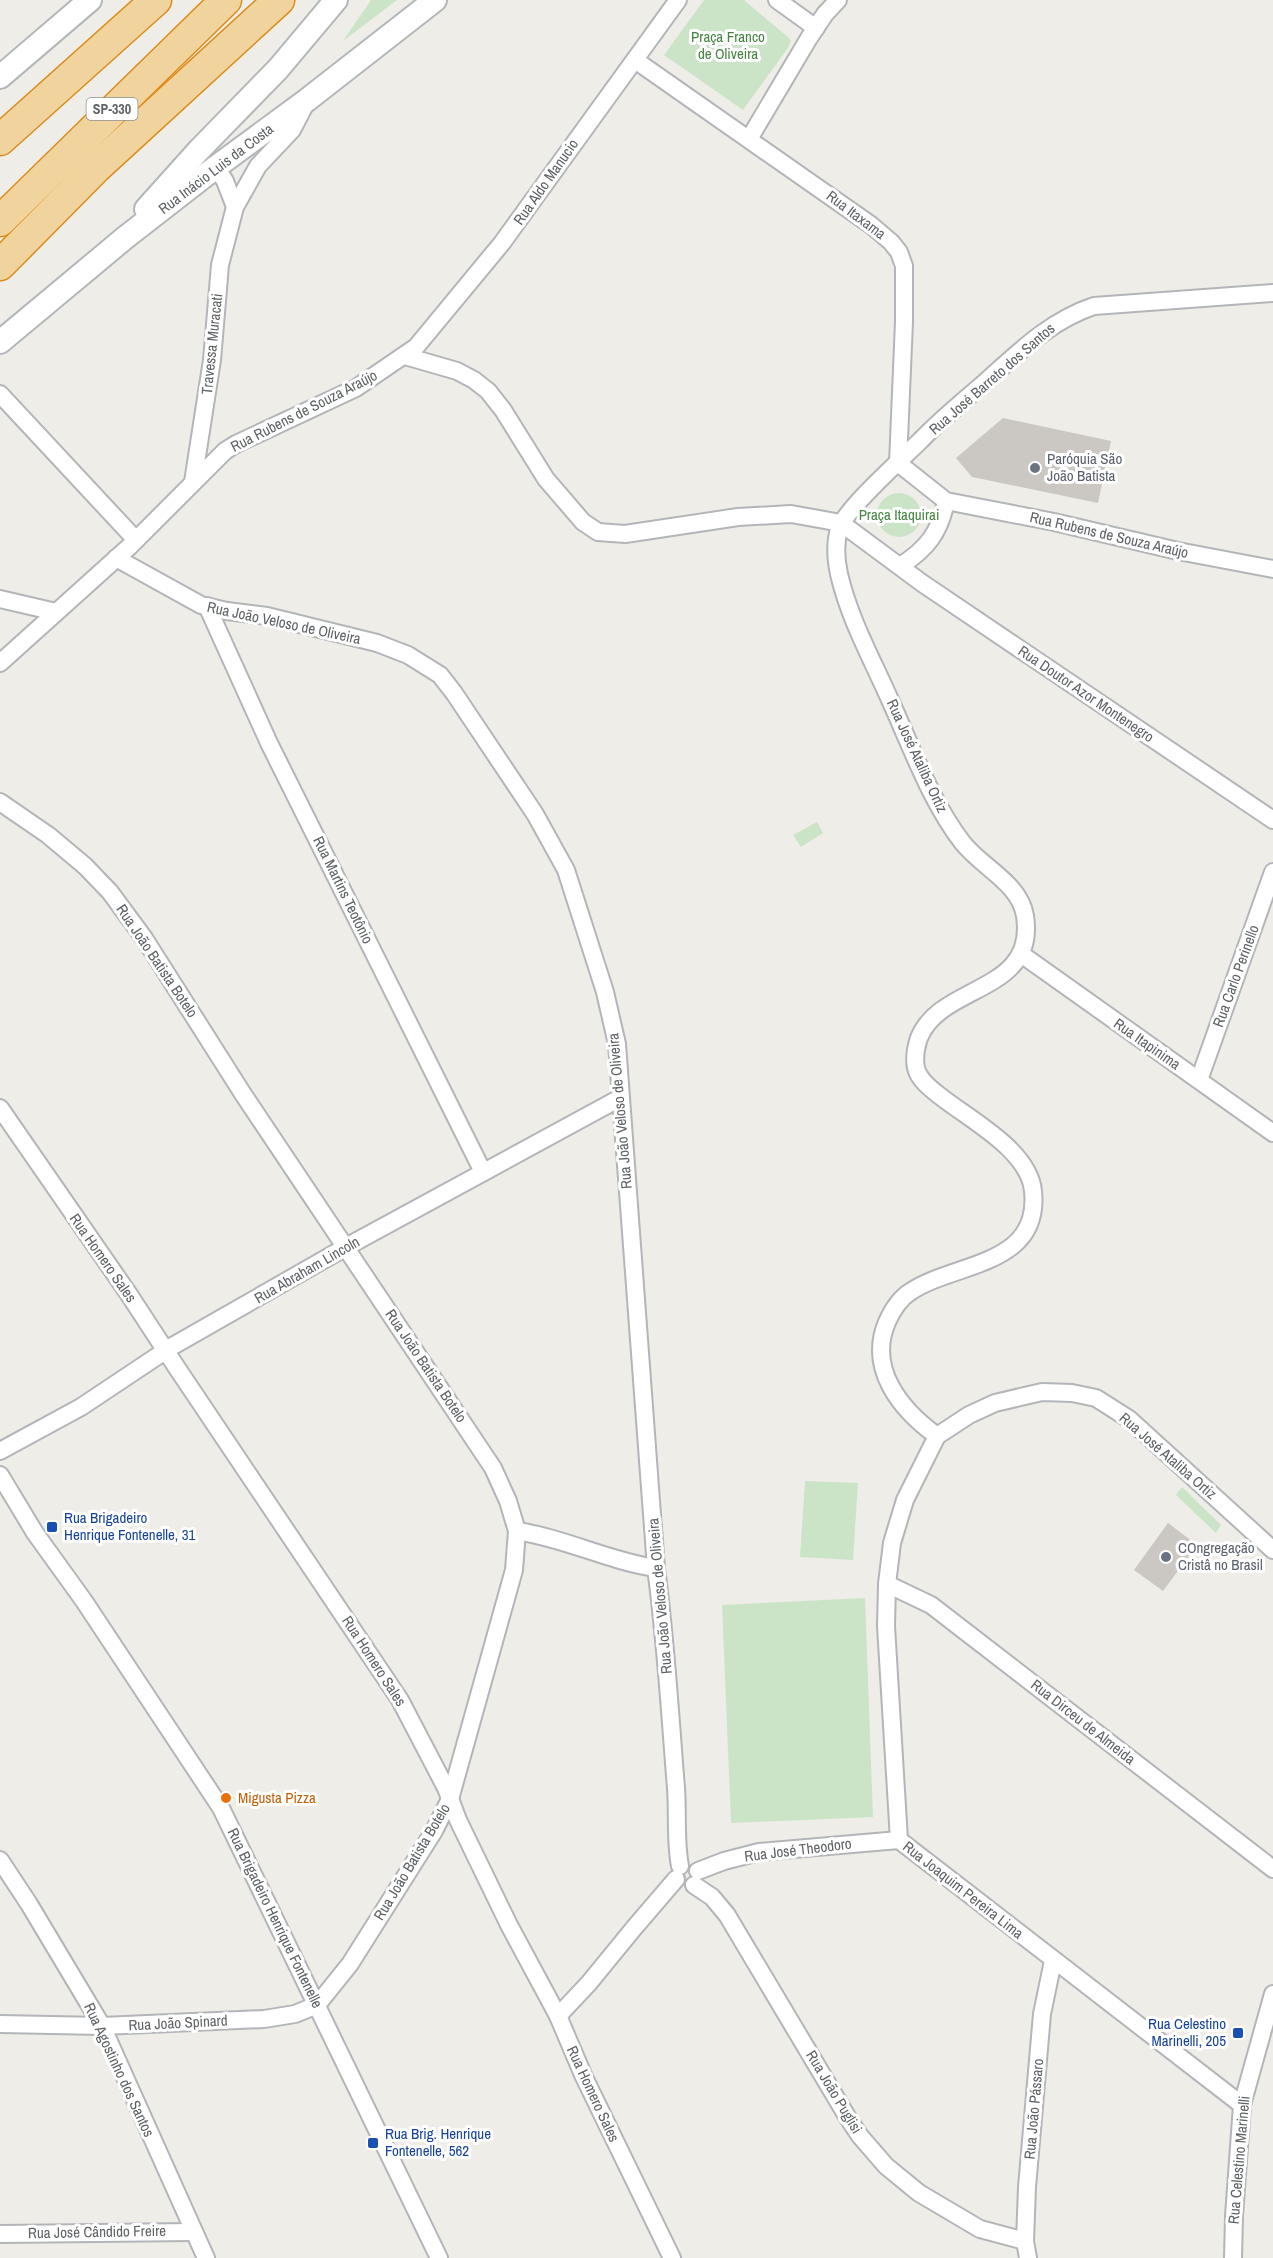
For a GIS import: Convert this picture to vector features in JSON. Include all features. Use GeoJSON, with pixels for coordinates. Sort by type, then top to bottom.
{"type":"FeatureCollection","features":[{"type":"Feature","properties":{"kind":"highway"},"geometry":{"type":"LineString","coordinates":[[0,140],[156,0]]}},
{"type":"Feature","properties":{"kind":"highway","name":"SP-330"},"geometry":{"type":"LineString","coordinates":[[0,221],[226,0]]}},
{"type":"Feature","properties":{"kind":"highway"},"geometry":{"type":"LineString","coordinates":[[0,265],[97,167],[279,0]]}},
{"type":"Feature","properties":{"kind":"main road"},"geometry":{"type":"LineString","coordinates":[[0,77],[90,0]]}},
{"type":"Feature","properties":{"kind":"main road"},"geometry":{"type":"LineString","coordinates":[[126,237],[152,202],[278,69],[336,0]]}},
{"type":"Feature","properties":{"kind":"main road","name":"Rua Inácio Luis da Costa"},"geometry":{"type":"LineString","coordinates":[[0,342],[126,237],[435,0]]}},
{"type":"Feature","properties":{"kind":"street","name":"Rua Aldo Manucio"},"geometry":{"type":"LineString","coordinates":[[405,356],[442,318],[502,243],[678,0]]}},
{"type":"Feature","properties":{"kind":"street"},"geometry":{"type":"LineString","coordinates":[[777,0],[816,28]]}},
{"type":"Feature","properties":{"kind":"street"},"geometry":{"type":"LineString","coordinates":[[749,139],[816,28],[838,0]]}},
{"type":"Feature","properties":{"kind":"street","name":"Rua Itaxama"},"geometry":{"type":"LineString","coordinates":[[635,60],[870,225],[891,242],[902,258],[904,322],[898,464]]}},
{"type":"Feature","properties":{"kind":"street","name":"Travessa Muracati"},"geometry":{"type":"LineString","coordinates":[[193,482],[212,360],[220,265],[236,207],[258,166],[292,130],[307,100]]}},
{"type":"Feature","properties":{"kind":"street"},"geometry":{"type":"LineString","coordinates":[[216,167],[236,207]]}},
{"type":"Feature","properties":{"kind":"street","name":"Rua José Barreto dos Santos"},"geometry":{"type":"LineString","coordinates":[[898,464],[930,431],[1040,334],[1075,313],[1094,306],[1273,293]]}},
{"type":"Feature","properties":{"kind":"street"},"geometry":{"type":"LineString","coordinates":[[405,356],[457,371],[488,391],[503,410],[546,479],[583,522],[598,532],[625,534],[738,518],[791,514],[841,524],[900,566],[920,552],[936,533],[943,519],[946,501],[898,464],[859,502],[841,524]]}},
{"type":"Feature","properties":{"kind":"street","name":"Rua Rubens de Souza Araújo"},"geometry":{"type":"LineString","coordinates":[[0,663],[136,540],[225,451],[356,388],[405,356]]}},
{"type":"Feature","properties":{"kind":"street"},"geometry":{"type":"LineString","coordinates":[[0,394],[136,540]]}},
{"type":"Feature","properties":{"kind":"street","name":"Rua Rubens de Souza Araújo"},"geometry":{"type":"LineString","coordinates":[[946,501],[1054,522],[1178,551],[1273,568]]}},
{"type":"Feature","properties":{"kind":"street","name":"Rua José Ataliba Ortiz"},"geometry":{"type":"LineString","coordinates":[[841,524],[836,542],[838,571],[851,612],[936,803],[964,846],[1003,880],[1016,895],[1025,912],[1025,933],[1021,954]]}},
{"type":"Feature","properties":{"kind":"street","name":"Rua João Veloso de Oliveira"},"geometry":{"type":"LineString","coordinates":[[116,558],[207,606],[227,612],[267,616],[377,643],[408,655],[440,675],[535,814],[566,870],[605,992],[616,1044],[656,1568],[663,1618],[676,1795],[678,1873]]}},
{"type":"Feature","properties":{"kind":"street","name":"Rua Doutor Azor Montenegro"},"geometry":{"type":"LineString","coordinates":[[900,566],[1273,820]]}},
{"type":"Feature","properties":{"kind":"street"},"geometry":{"type":"LineString","coordinates":[[0,599],[56,612]]}},
{"type":"Feature","properties":{"kind":"street","name":"Rua Martins Teotônio"},"geometry":{"type":"LineString","coordinates":[[207,606],[269,743],[483,1172]]}},
{"type":"Feature","properties":{"kind":"street","name":"Rua João Batista Botelo"},"geometry":{"type":"LineString","coordinates":[[0,802],[48,835],[85,866],[110,892],[144,938],[243,1094],[493,1468],[508,1501],[517,1531],[514,1570],[450,1799],[434,1831],[350,1964],[317,2005]]}},
{"type":"Feature","properties":{"kind":"street","name":"Rua Carlo Perinello"},"geometry":{"type":"LineString","coordinates":[[1199,1080],[1273,872]]}},
{"type":"Feature","properties":{"kind":"street"},"geometry":{"type":"LineString","coordinates":[[938,1436],[919,1423],[895,1396],[880,1363],[883,1333],[893,1310],[908,1293],[940,1278],[992,1261],[1010,1249],[1027,1230],[1033,1210],[1033,1189],[1024,1164],[996,1137],[928,1087],[916,1070],[915,1048],[924,1026],[942,1009],[988,985],[1012,967],[1021,954]]}},
{"type":"Feature","properties":{"kind":"street","name":"Rua Itapinima"},"geometry":{"type":"LineString","coordinates":[[1021,954],[1273,1133]]}},
{"type":"Feature","properties":{"kind":"street","name":"Rua Abraham Lincoln"},"geometry":{"type":"LineString","coordinates":[[0,1451],[81,1407],[166,1351],[346,1247],[620,1098]]}},
{"type":"Feature","properties":{"kind":"street","name":"Rua Homero Sales"},"geometry":{"type":"LineString","coordinates":[[0,1108],[400,1700],[509,1924],[558,2016],[588,2086],[672,2258]]}},
{"type":"Feature","properties":{"kind":"street","name":"Rua José Ataliba Ortiz"},"geometry":{"type":"LineString","coordinates":[[938,1436],[969,1415],[995,1403],[1042,1392],[1072,1393],[1096,1398],[1129,1419],[1273,1550]]}},
{"type":"Feature","properties":{"kind":"street","name":"Rua Joaquim Pereira Lima"},"geometry":{"type":"LineString","coordinates":[[938,1436],[905,1500],[892,1543],[887,1584],[886,1626],[899,1840],[1053,1961],[1242,2104]]}},
{"type":"Feature","properties":{"kind":"street","name":"Rua Brigadeiro Henrique Fontenelle"},"geometry":{"type":"LineString","coordinates":[[0,1475],[35,1533],[84,1601],[222,1808],[439,2258]]}},
{"type":"Feature","properties":{"kind":"street"},"geometry":{"type":"LineString","coordinates":[[517,1531],[536,1534],[620,1560],[656,1568]]}},
{"type":"Feature","properties":{"kind":"street","name":"Rua Dirceu de Almeida"},"geometry":{"type":"LineString","coordinates":[[887,1584],[931,1605],[1273,1869]]}},
{"type":"Feature","properties":{"kind":"street","name":"Rua José Theodoro"},"geometry":{"type":"LineString","coordinates":[[696,1878],[723,1861],[759,1852],[899,1840]]}},
{"type":"Feature","properties":{"kind":"street","name":"Rua Agostinho dos Santos"},"geometry":{"type":"LineString","coordinates":[[0,1860],[102,2026],[206,2258]]}},
{"type":"Feature","properties":{"kind":"street"},"geometry":{"type":"LineString","coordinates":[[558,2016],[589,1983],[678,1873],[692,1864],[696,1878]]}},
{"type":"Feature","properties":{"kind":"street","name":"Rua João Puglisi"},"geometry":{"type":"LineString","coordinates":[[696,1878],[726,1915],[848,2118],[886,2166],[919,2193],[980,2229],[1025,2241]]}},
{"type":"Feature","properties":{"kind":"street","name":"Rua João Pássaro"},"geometry":{"type":"LineString","coordinates":[[1028,2258],[1025,2241],[1027,2187],[1042,2014],[1053,1961]]}},
{"type":"Feature","properties":{"kind":"street","name":"Rua Celestino Marinelli"},"geometry":{"type":"LineString","coordinates":[[1233,2258],[1242,2104],[1273,1994]]}},
{"type":"Feature","properties":{"kind":"street","name":"Rua João Spinard"},"geometry":{"type":"LineString","coordinates":[[0,2024],[102,2026],[264,2019],[295,2014],[317,2005]]}},
{"type":"Feature","properties":{"kind":"street","name":"Rua José Cândido Freire"},"geometry":{"type":"LineString","coordinates":[[0,2234],[193,2232]]}},
{"type":"Feature","properties":{"kind":"green space"},"geometry":{"type":"Polygon","coordinates":[[[371,0],[397,0],[343,41],[371,0]]]}},
{"type":"Feature","properties":{"kind":"green space","name":"Praça Franco de Oliveira"},"geometry":{"type":"Polygon","coordinates":[[[704,0],[744,0],[791,41],[743,110],[664,55],[704,0]]]}},
{"type":"Feature","properties":{"kind":"green space","name":"Praça Itaquirai"},"geometry":{"type":"Polygon","coordinates":[[[899,493],[914,500],[921,515],[914,530],[899,537],[884,530],[877,515],[884,500],[899,493]]]}},
{"type":"Feature","properties":{"kind":"green space"},"geometry":{"type":"Polygon","coordinates":[[[817,822],[823,833],[801,847],[793,835],[817,822]]]}},
{"type":"Feature","properties":{"kind":"green space"},"geometry":{"type":"Polygon","coordinates":[[[805,1481],[858,1483],[853,1560],[800,1557],[805,1481]]]}},
{"type":"Feature","properties":{"kind":"green space"},"geometry":{"type":"Polygon","coordinates":[[[1182,1487],[1221,1525],[1216,1533],[1176,1495],[1182,1487]]]}},
{"type":"Feature","properties":{"kind":"green space"},"geometry":{"type":"Polygon","coordinates":[[[865,1598],[873,1817],[731,1823],[722,1605],[865,1598]]]}},
{"type":"Feature","properties":{"kind":"building","name":"Paróquia São João Batista"},"geometry":{"type":"Polygon","coordinates":[[[1003,418],[1111,441],[1098,503],[972,477],[956,458],[1003,418]]]}},
{"type":"Feature","properties":{"kind":"building","name":"COngregação Cristâ no Brasil"},"geometry":{"type":"Polygon","coordinates":[[[1168,1523],[1197,1545],[1163,1591],[1134,1570],[1168,1523]]]}},
{"type":"Feature","properties":{"kind":"place","name":"Paróquia São João Batista"},"geometry":{"type":"Point","coordinates":[1035,468]}},
{"type":"Feature","properties":{"kind":"place","name":"Rua Brigadeiro Henrique Fontenelle, 31"},"geometry":{"type":"Point","coordinates":[52,1527]}},
{"type":"Feature","properties":{"kind":"place","name":"COngregação Cristâ no Brasil"},"geometry":{"type":"Point","coordinates":[1166,1557]}},
{"type":"Feature","properties":{"kind":"place","name":"Migusta Pizza"},"geometry":{"type":"Point","coordinates":[226,1798]}},
{"type":"Feature","properties":{"kind":"place","name":"Rua Celestino Marinelli, 205"},"geometry":{"type":"Point","coordinates":[1238,2033]}},
{"type":"Feature","properties":{"kind":"place","name":"Rua Brig. Henrique Fontenelle, 562"},"geometry":{"type":"Point","coordinates":[373,2143]}}]}
